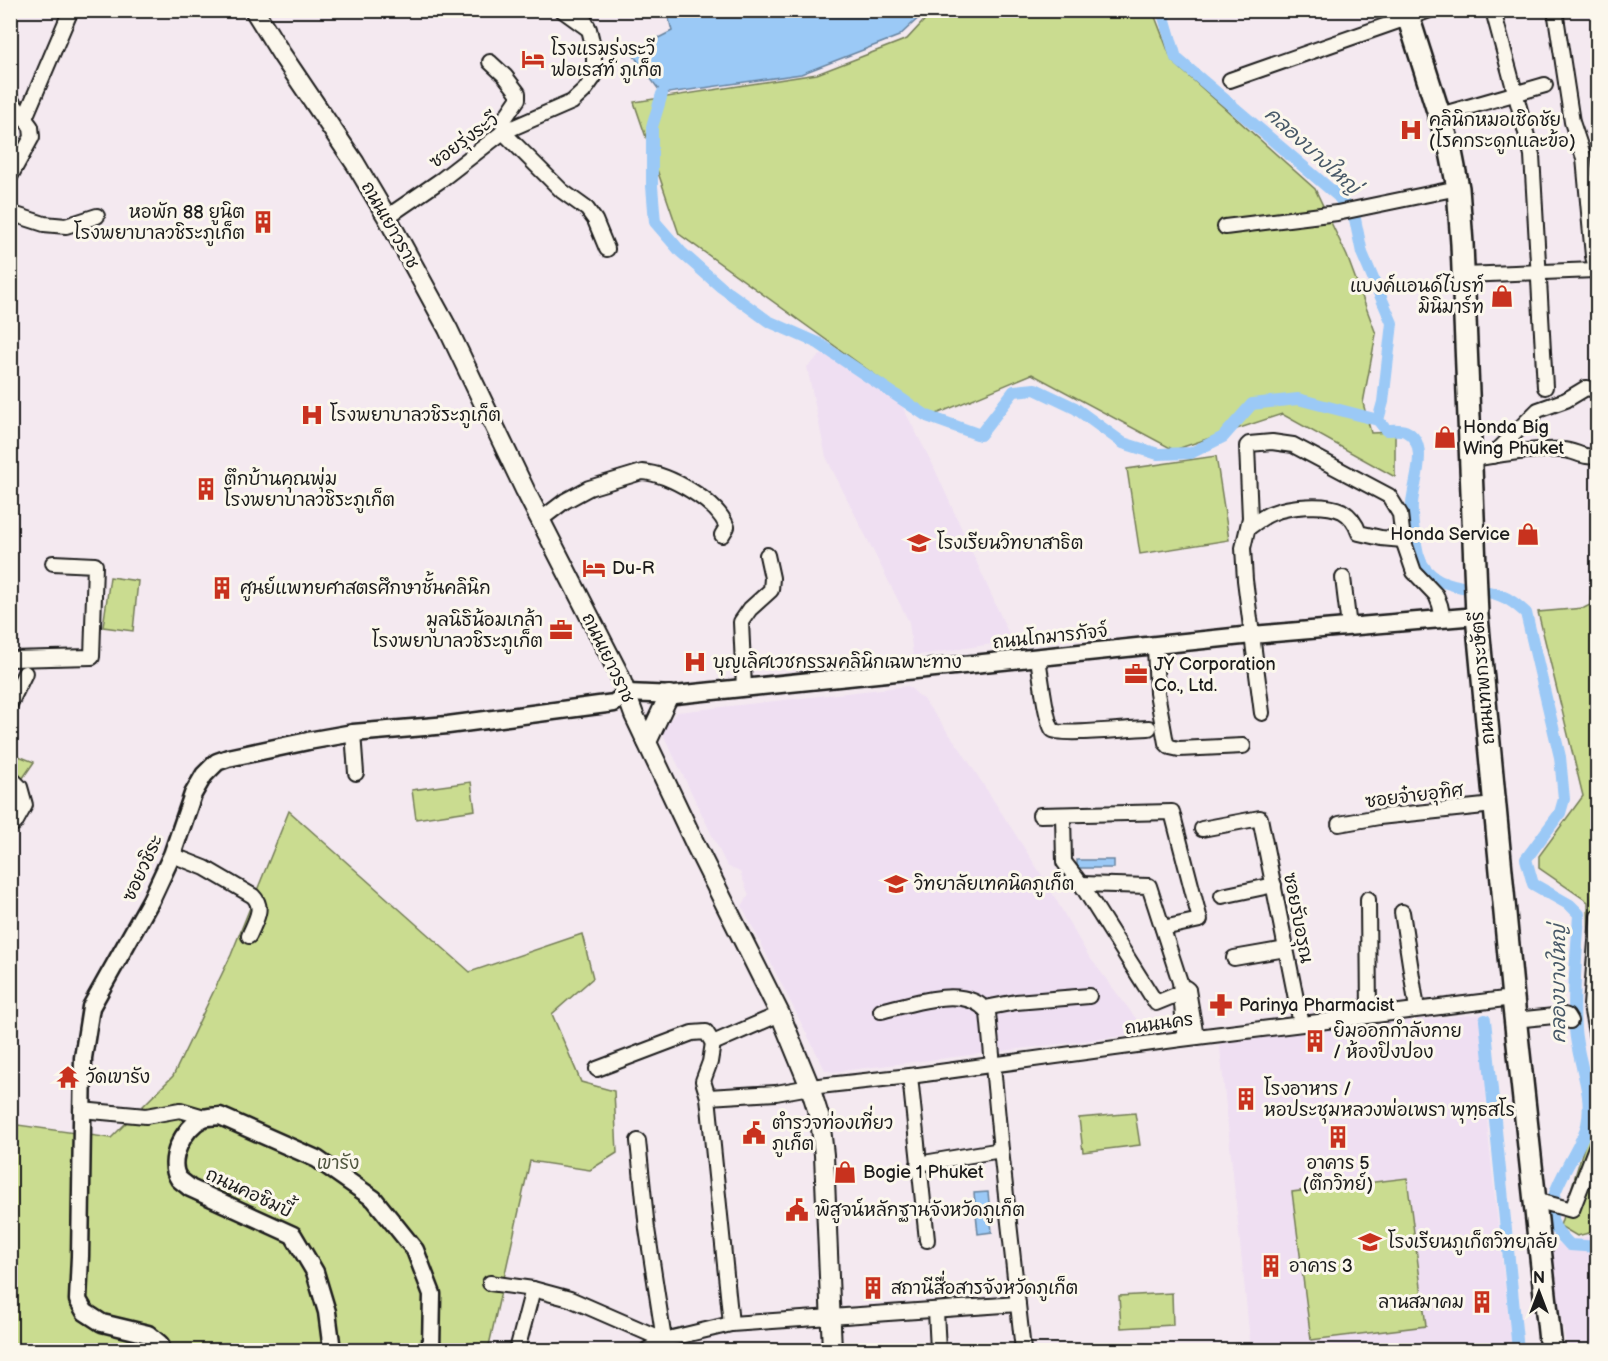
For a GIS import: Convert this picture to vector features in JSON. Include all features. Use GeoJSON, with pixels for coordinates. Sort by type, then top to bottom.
{"type":"FeatureCollection","features":[{"type":"Feature","properties":{"kind":"main road","name":"ถนนเยาวราช"},"geometry":{"type":"LineString","coordinates":[[254,10],[355,163],[448,329],[627,693],[647,742],[705,864],[780,1014],[816,1102],[823,1136],[832,1350]]}},
{"type":"Feature","properties":{"kind":"main road","name":"ถนนเทพกระษัตรี"},"geometry":{"type":"LineString","coordinates":[[1408,14],[1451,152],[1458,189],[1464,275],[1476,597],[1515,1020],[1537,1201],[1551,1350]]}},
{"type":"Feature","properties":{"kind":"main road"},"geometry":{"type":"LineString","coordinates":[[647,742],[669,695]]}},
{"type":"Feature","properties":{"kind":"street"},"geometry":{"type":"LineString","coordinates":[[25,118],[71,10]]}},
{"type":"Feature","properties":{"kind":"street"},"geometry":{"type":"LineString","coordinates":[[562,10],[589,29]]}},
{"type":"Feature","properties":{"kind":"street","name":"ซอยรุ่งระวี"},"geometry":{"type":"LineString","coordinates":[[387,217],[503,132],[572,102],[584,91],[594,77],[594,50],[589,29],[579,10]]}},
{"type":"Feature","properties":{"kind":"street"},"geometry":{"type":"LineString","coordinates":[[1230,80],[1408,14],[1430,10]]}},
{"type":"Feature","properties":{"kind":"street"},"geometry":{"type":"LineString","coordinates":[[1464,275],[1539,271],[1596,273],[1584,158],[1572,122],[1555,10]]}},
{"type":"Feature","properties":{"kind":"street"},"geometry":{"type":"LineString","coordinates":[[1495,18],[1532,155],[1545,387]]}},
{"type":"Feature","properties":{"kind":"street"},"geometry":{"type":"LineString","coordinates":[[490,62],[518,93],[518,99],[505,118],[503,132],[562,191],[587,209],[595,220],[608,249]]}},
{"type":"Feature","properties":{"kind":"street"},"geometry":{"type":"LineString","coordinates":[[1440,115],[1545,86]]}},
{"type":"Feature","properties":{"kind":"street"},"geometry":{"type":"LineString","coordinates":[[10,99],[31,126],[32,137],[10,177]]}},
{"type":"Feature","properties":{"kind":"street"},"geometry":{"type":"LineString","coordinates":[[1225,227],[1344,211],[1458,189]]}},
{"type":"Feature","properties":{"kind":"street"},"geometry":{"type":"LineString","coordinates":[[10,213],[44,224],[66,226],[98,216]]}},
{"type":"Feature","properties":{"kind":"street"},"geometry":{"type":"LineString","coordinates":[[1492,456],[1538,410],[1566,400],[1589,387],[1598,390]]}},
{"type":"Feature","properties":{"kind":"street"},"geometry":{"type":"LineString","coordinates":[[1262,713],[1243,548],[1250,506],[1247,446],[1249,444],[1272,442],[1293,445],[1389,496],[1400,514],[1403,540],[1414,572],[1436,596],[1443,619]]}},
{"type":"Feature","properties":{"kind":"street"},"geometry":{"type":"LineString","coordinates":[[1470,460],[1555,450],[1566,450],[1586,457],[1598,455]]}},
{"type":"Feature","properties":{"kind":"street"},"geometry":{"type":"LineString","coordinates":[[540,520],[565,501],[589,488],[642,472],[661,476],[699,495],[723,518],[727,527],[722,535]]}},
{"type":"Feature","properties":{"kind":"street"},"geometry":{"type":"LineString","coordinates":[[1248,528],[1270,513],[1280,510],[1306,507],[1333,508],[1344,512],[1355,522],[1359,533],[1403,540]]}},
{"type":"Feature","properties":{"kind":"street"},"geometry":{"type":"LineString","coordinates":[[744,688],[741,622],[750,609],[771,590],[772,578],[767,555]]}},
{"type":"Feature","properties":{"kind":"street"},"geometry":{"type":"LineString","coordinates":[[10,659],[92,657],[95,565],[53,563]]}},
{"type":"Feature","properties":{"kind":"street"},"geometry":{"type":"LineString","coordinates":[[1343,578],[1349,627]]}},
{"type":"Feature","properties":{"kind":"street","name":"ถนนโกมารภัจจ์"},"geometry":{"type":"LineString","coordinates":[[627,693],[669,695],[1252,635],[1443,619],[1476,597]]}},
{"type":"Feature","properties":{"kind":"street"},"geometry":{"type":"LineString","coordinates":[[1155,646],[1157,693],[1166,743],[1170,747],[1179,749],[1243,746]]}},
{"type":"Feature","properties":{"kind":"street"},"geometry":{"type":"LineString","coordinates":[[1038,658],[1048,718],[1052,729],[1056,732],[1149,728]]}},
{"type":"Feature","properties":{"kind":"street"},"geometry":{"type":"LineString","coordinates":[[10,704],[25,673]]}},
{"type":"Feature","properties":{"kind":"street","name":"ซอยวชิระ"},"geometry":{"type":"LineString","coordinates":[[160,1350],[160,1344],[148,1334],[102,1323],[85,1312],[78,1300],[83,1058],[91,1007],[151,900],[172,855],[193,794],[204,775],[217,762],[242,754],[353,733],[448,725],[614,703],[627,693]]}},
{"type":"Feature","properties":{"kind":"street"},"geometry":{"type":"LineString","coordinates":[[353,733],[356,773]]}},
{"type":"Feature","properties":{"kind":"street"},"geometry":{"type":"LineString","coordinates":[[10,777],[20,787],[25,804],[15,823],[10,825]]}},
{"type":"Feature","properties":{"kind":"street","name":"ซอยจ๋ายอุทิศ"},"geometry":{"type":"LineString","coordinates":[[1339,824],[1379,817],[1494,805]]}},
{"type":"Feature","properties":{"kind":"street"},"geometry":{"type":"LineString","coordinates":[[1040,815],[1172,812],[1200,920],[1163,928]]}},
{"type":"Feature","properties":{"kind":"street"},"geometry":{"type":"LineString","coordinates":[[1063,815],[1064,862],[1081,884],[1156,1003],[1183,988]]}},
{"type":"Feature","properties":{"kind":"street","name":"ซอยรับอรุณ"},"geometry":{"type":"LineString","coordinates":[[1202,829],[1260,818],[1301,1024]]}},
{"type":"Feature","properties":{"kind":"street"},"geometry":{"type":"LineString","coordinates":[[172,855],[205,868],[253,896],[259,902],[259,911],[249,936]]}},
{"type":"Feature","properties":{"kind":"street"},"geometry":{"type":"LineString","coordinates":[[1081,884],[1149,886],[1183,988],[1191,1038]]}},
{"type":"Feature","properties":{"kind":"street"},"geometry":{"type":"LineString","coordinates":[[1222,896],[1274,885]]}},
{"type":"Feature","properties":{"kind":"street"},"geometry":{"type":"LineString","coordinates":[[1368,899],[1369,1015]]}},
{"type":"Feature","properties":{"kind":"street"},"geometry":{"type":"LineString","coordinates":[[1402,912],[1417,1010]]}},
{"type":"Feature","properties":{"kind":"street"},"geometry":{"type":"LineString","coordinates":[[1598,916],[1592,1013],[1598,1044]]}},
{"type":"Feature","properties":{"kind":"street"},"geometry":{"type":"LineString","coordinates":[[1234,958],[1286,949]]}},
{"type":"Feature","properties":{"kind":"street"},"geometry":{"type":"LineString","coordinates":[[985,1008],[1016,1002],[1089,996]]}},
{"type":"Feature","properties":{"kind":"street"},"geometry":{"type":"LineString","coordinates":[[881,1011],[954,997],[976,1001],[988,1013],[1000,1150],[1023,1350]]}},
{"type":"Feature","properties":{"kind":"street","name":"ถนนนคร"},"geometry":{"type":"LineString","coordinates":[[708,1097],[776,1094],[810,1087],[1513,998]]}},
{"type":"Feature","properties":{"kind":"street"},"geometry":{"type":"LineString","coordinates":[[713,1043],[780,1014]]}},
{"type":"Feature","properties":{"kind":"street"},"geometry":{"type":"LineString","coordinates":[[1515,1020],[1564,1015],[1570,1021]]}},
{"type":"Feature","properties":{"kind":"street"},"geometry":{"type":"LineString","coordinates":[[597,1070],[692,1033],[706,1032],[713,1043],[710,1062],[703,1081],[708,1097],[731,1324]]}},
{"type":"Feature","properties":{"kind":"street"},"geometry":{"type":"LineString","coordinates":[[910,1076],[927,1240]]}},
{"type":"Feature","properties":{"kind":"street"},"geometry":{"type":"LineString","coordinates":[[81,1110],[146,1116],[180,1110],[204,1117],[220,1116],[317,1159],[374,1199],[415,1250],[432,1294],[431,1350]]}},
{"type":"Feature","properties":{"kind":"street","name":"ถนนคอซิมบี้"},"geometry":{"type":"LineString","coordinates":[[204,1117],[195,1122],[183,1136],[175,1165],[178,1178],[190,1188],[293,1235],[315,1272],[327,1312],[332,1350]]}},
{"type":"Feature","properties":{"kind":"street"},"geometry":{"type":"LineString","coordinates":[[638,1141],[657,1346]]}},
{"type":"Feature","properties":{"kind":"street"},"geometry":{"type":"LineString","coordinates":[[1537,1201],[1572,1210],[1598,1142]]}},
{"type":"Feature","properties":{"kind":"street"},"geometry":{"type":"LineString","coordinates":[[918,1164],[1000,1150]]}},
{"type":"Feature","properties":{"kind":"street"},"geometry":{"type":"LineString","coordinates":[[490,1283],[533,1289],[570,1299],[657,1346],[731,1324],[1018,1304]]}},
{"type":"Feature","properties":{"kind":"street"},"geometry":{"type":"LineString","coordinates":[[517,1350],[533,1289]]}},
{"type":"Feature","properties":{"kind":"street"},"geometry":{"type":"LineString","coordinates":[[936,1311],[938,1350]]}},
{"type":"Feature","properties":{"kind":"shaded area","name":"โรงเรียนวิทยาสาธิต"},"geometry":{"type":"Polygon","coordinates":[[[825,351],[900,402],[933,465],[1012,641],[913,656],[909,622],[826,457],[807,367],[825,351]]]}},
{"type":"Feature","properties":{"kind":"shaded area","name":"วิทยาลัยเทคนิคภูเก็ต"},"geometry":{"type":"Polygon","coordinates":[[[908,686],[924,700],[961,750],[1041,874],[1088,955],[1147,1033],[833,1072],[825,1070],[742,906],[749,895],[740,872],[727,866],[661,730],[677,712],[908,686]]]}},
{"type":"Feature","properties":{"kind":"shaded area","name":"โรงเรียนภูเก็ตวิทยาลัย"},"geometry":{"type":"Polygon","coordinates":[[[1482,1014],[1488,1133],[1512,1350],[1251,1350],[1219,1038],[1482,1014]]]}},
{"type":"Feature","properties":{"kind":"shaded area"},"geometry":{"type":"Polygon","coordinates":[[[1597,1234],[1597,1350],[1567,1350],[1549,1246],[1597,1234]]]}},
{"type":"Feature","properties":{"kind":"green space"},"geometry":{"type":"Polygon","coordinates":[[[933,11],[1155,11],[1154,14],[1172,61],[1315,189],[1347,256],[1376,334],[1363,403],[1371,433],[1395,432],[1395,477],[1282,414],[1174,450],[1032,374],[932,416],[679,234],[634,102],[817,74],[907,39],[933,11]]]}},
{"type":"Feature","properties":{"kind":"green space"},"geometry":{"type":"Polygon","coordinates":[[[1216,456],[1229,540],[1140,554],[1127,469],[1216,456]]]}},
{"type":"Feature","properties":{"kind":"green space"},"geometry":{"type":"Polygon","coordinates":[[[1597,500],[1597,1069],[1590,1011],[1588,902],[1539,868],[1539,856],[1583,796],[1538,612],[1584,608],[1590,605],[1597,500]]]}},
{"type":"Feature","properties":{"kind":"green space"},"geometry":{"type":"Polygon","coordinates":[[[110,577],[138,581],[133,631],[103,627],[110,577]]]}},
{"type":"Feature","properties":{"kind":"green space"},"geometry":{"type":"Polygon","coordinates":[[[11,753],[34,762],[11,795],[11,753]]]}},
{"type":"Feature","properties":{"kind":"green space"},"geometry":{"type":"Polygon","coordinates":[[[471,782],[475,810],[416,819],[412,790],[471,782]]]}},
{"type":"Feature","properties":{"kind":"green space","name":"เขารัง"},"geometry":{"type":"Polygon","coordinates":[[[289,811],[470,972],[582,934],[593,978],[552,1014],[581,1082],[614,1091],[617,1153],[590,1170],[530,1161],[488,1350],[11,1350],[11,1124],[111,1138],[173,1076],[231,955],[289,811]]]}},
{"type":"Feature","properties":{"kind":"green space"},"geometry":{"type":"Polygon","coordinates":[[[1597,1104],[1597,1231],[1577,1236],[1560,1226],[1597,1104]]]}},
{"type":"Feature","properties":{"kind":"green space"},"geometry":{"type":"Polygon","coordinates":[[[1135,1113],[1140,1145],[1083,1152],[1079,1118],[1135,1113]]]}},
{"type":"Feature","properties":{"kind":"green space"},"geometry":{"type":"Polygon","coordinates":[[[1407,1178],[1426,1326],[1311,1340],[1292,1192],[1407,1178]]]}},
{"type":"Feature","properties":{"kind":"green space"},"geometry":{"type":"Polygon","coordinates":[[[1172,1293],[1173,1325],[1121,1328],[1119,1296],[1172,1293]]]}},
{"type":"Feature","properties":{"kind":"water"},"geometry":{"type":"Polygon","coordinates":[[[667,10],[926,11],[899,36],[801,74],[662,94],[631,52],[672,31],[667,10]]]}},
{"type":"Feature","properties":{"kind":"water"},"geometry":{"type":"Polygon","coordinates":[[[1077,860],[1114,860],[1114,868],[1077,868],[1077,860]]]}},
{"type":"Feature","properties":{"kind":"water"},"geometry":{"type":"Polygon","coordinates":[[[988,1192],[992,1232],[978,1234],[974,1193],[988,1192]]]}},
{"type":"Feature","properties":{"kind":"waterway","name":"คลองบางใหญ่"},"geometry":{"type":"LineString","coordinates":[[1166,10],[1164,17],[1176,58],[1338,196],[1355,219],[1362,253],[1392,323],[1383,402],[1378,420],[1386,430],[1405,431],[1413,437],[1419,454],[1412,515],[1418,554],[1423,566],[1440,581],[1499,595],[1507,598],[1526,613],[1560,757],[1564,799],[1560,813],[1526,859],[1533,884],[1570,905],[1579,914],[1574,1015],[1576,1041],[1587,1089],[1589,1113],[1583,1137],[1556,1190],[1551,1215],[1556,1229],[1570,1245],[1598,1247]]}},
{"type":"Feature","properties":{"kind":"waterway"},"geometry":{"type":"LineString","coordinates":[[662,94],[652,127],[652,186],[655,222],[681,252],[721,287],[768,321],[818,343],[927,416],[980,435],[1014,391],[1035,389],[1075,408],[1123,443],[1158,454],[1191,453],[1223,437],[1252,404],[1298,399],[1378,420]]}},
{"type":"Feature","properties":{"kind":"waterway"},"geometry":{"type":"LineString","coordinates":[[1485,1020],[1518,1350]]}},
{"type":"Feature","properties":{"kind":"place","name":"โรงแรมรุ่งระวี ฟอเรสท์ ภูเก็ต"},"geometry":{"type":"Point","coordinates":[533,59]}},
{"type":"Feature","properties":{"kind":"place","name":"คลินิกหมอเชิดชัย (โรคกระดูกและข้อ)"},"geometry":{"type":"Point","coordinates":[1411,130]}},
{"type":"Feature","properties":{"kind":"place","name":"หอพัก 88 ยูนิต โรงพยาบาลวชิระภูเก็ต"},"geometry":{"type":"Point","coordinates":[263,222]}},
{"type":"Feature","properties":{"kind":"place","name":"แบงค์แอนด์ไบรท์ มินิมาร์ท"},"geometry":{"type":"Point","coordinates":[1502,296]}},
{"type":"Feature","properties":{"kind":"place","name":"โรงพยาบาลวชิระภูเก็ต"},"geometry":{"type":"Point","coordinates":[312,415]}},
{"type":"Feature","properties":{"kind":"place","name":"Honda Big Wing Phuket"},"geometry":{"type":"Point","coordinates":[1445,437]}},
{"type":"Feature","properties":{"kind":"place","name":"ตึกบ้านคุณพุ่ม โรงพยาบาลวชิระภูเก็ต"},"geometry":{"type":"Point","coordinates":[206,489]}},
{"type":"Feature","properties":{"kind":"place","name":"Honda Service"},"geometry":{"type":"Point","coordinates":[1528,534]}},
{"type":"Feature","properties":{"kind":"place","name":"โรงเรียนวิทยาสาธิต"},"geometry":{"type":"Point","coordinates":[919,543]}},
{"type":"Feature","properties":{"kind":"place","name":"Du-R"},"geometry":{"type":"Point","coordinates":[594,568]}},
{"type":"Feature","properties":{"kind":"place","name":"ศูนย์แพทยศาสตรศึกษาชั้นคลินิก"},"geometry":{"type":"Point","coordinates":[222,588]}},
{"type":"Feature","properties":{"kind":"place","name":"มูลนิธิน้อมเกล้า โรงพยาบาลวชิระภูเก็ต"},"geometry":{"type":"Point","coordinates":[561,630]}},
{"type":"Feature","properties":{"kind":"place","name":"บุญเลิศเวชกรรมคลินิกเฉพาะทาง"},"geometry":{"type":"Point","coordinates":[695,662]}},
{"type":"Feature","properties":{"kind":"place","name":"JY Corporation Co., Ltd."},"geometry":{"type":"Point","coordinates":[1136,674]}},
{"type":"Feature","properties":{"kind":"place","name":"วิทยาลัยเทคนิคภูเก็ต"},"geometry":{"type":"Point","coordinates":[896,884]}},
{"type":"Feature","properties":{"kind":"place","name":"Parinya Pharmacist"},"geometry":{"type":"Point","coordinates":[1221,1005]}},
{"type":"Feature","properties":{"kind":"place","name":"ยิมออกกำลังกาย / ห้องปิงปอง"},"geometry":{"type":"Point","coordinates":[1315,1041]}},
{"type":"Feature","properties":{"kind":"place","name":"วัดเขารัง"},"geometry":{"type":"Point","coordinates":[68,1077]}},
{"type":"Feature","properties":{"kind":"place","name":"โรงอาหาร / หอประชุมหลวงพ่อเพรา พุทฺธสโร"},"geometry":{"type":"Point","coordinates":[1246,1099]}},
{"type":"Feature","properties":{"kind":"place","name":"ตำรวจท่องเที่ยว ภูเก็ต"},"geometry":{"type":"Point","coordinates":[754,1133]}},
{"type":"Feature","properties":{"kind":"place","name":"อาคาร 5 (ตึกวิทย์)"},"geometry":{"type":"Point","coordinates":[1338,1137]}},
{"type":"Feature","properties":{"kind":"place","name":"Bogie 1 Phuket"},"geometry":{"type":"Point","coordinates":[845,1172]}},
{"type":"Feature","properties":{"kind":"place","name":"พิสูจน์หลักฐานจังหวัดภูเก็ต"},"geometry":{"type":"Point","coordinates":[797,1210]}},
{"type":"Feature","properties":{"kind":"place","name":"โรงเรียนภูเก็ตวิทยาลัย"},"geometry":{"type":"Point","coordinates":[1370,1242]}},
{"type":"Feature","properties":{"kind":"place","name":"อาคาร 3"},"geometry":{"type":"Point","coordinates":[1271,1266]}},
{"type":"Feature","properties":{"kind":"place","name":"สถานีสื่อสารจังหวัดภูเก็ต"},"geometry":{"type":"Point","coordinates":[873,1288]}},
{"type":"Feature","properties":{"kind":"place","name":"ลานสมาคม"},"geometry":{"type":"Point","coordinates":[1482,1302]}}]}
